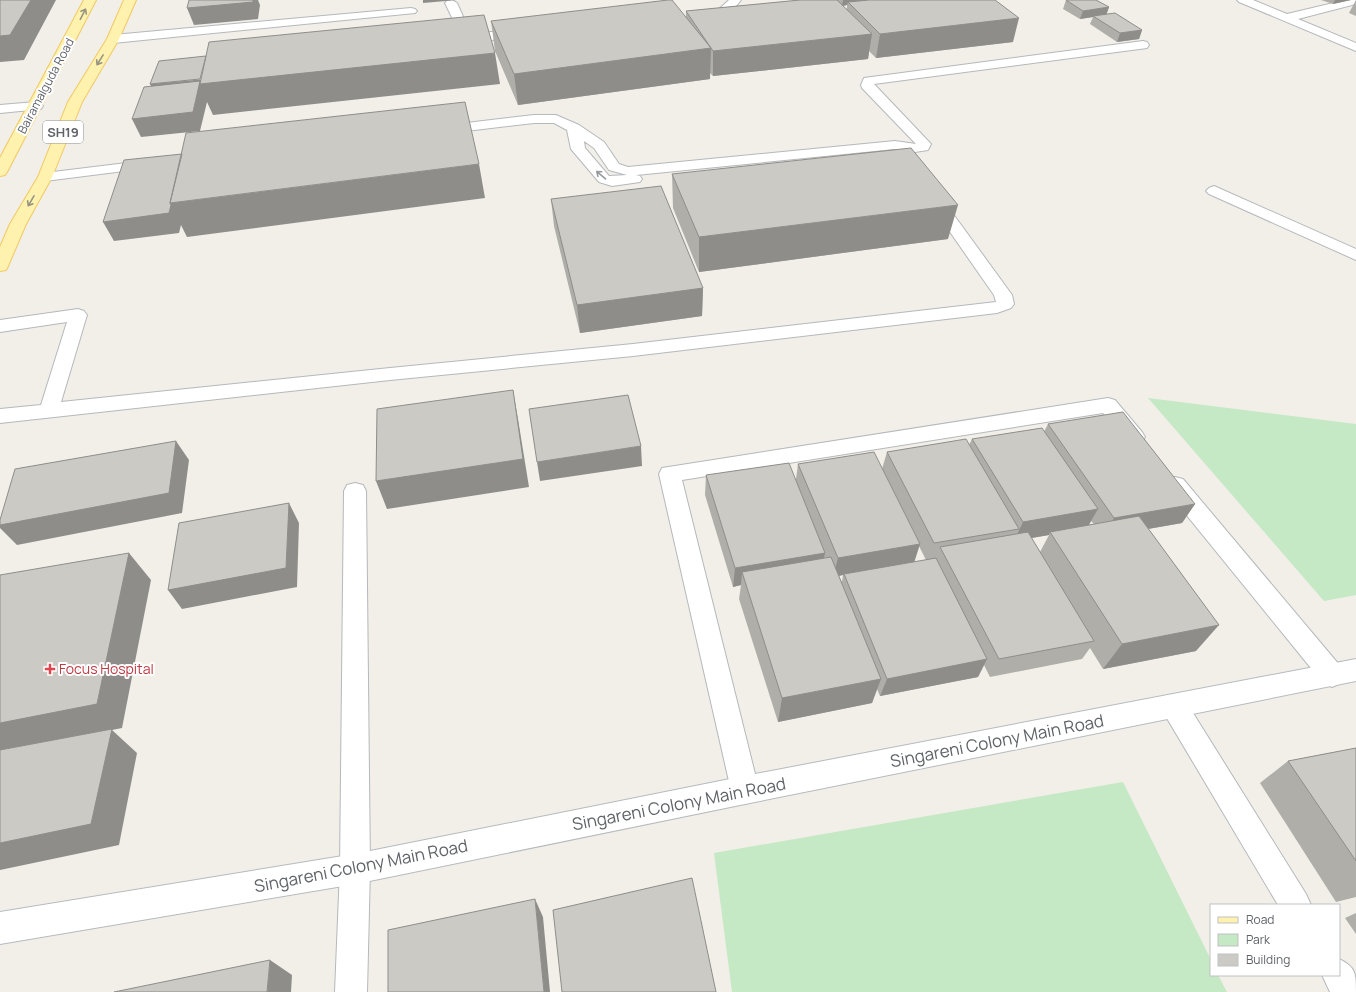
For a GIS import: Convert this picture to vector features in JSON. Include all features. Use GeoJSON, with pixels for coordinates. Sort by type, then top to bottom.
{"type":"FeatureCollection","features":[{"type":"Feature","properties":{"kind":"main road","name":"Bairamalguda Road"},"geometry":{"type":"LineString","coordinates":[[0,172],[36,106],[90,0]]}},
{"type":"Feature","properties":{"kind":"main road","name":"SH19"},"geometry":{"type":"LineString","coordinates":[[0,266],[18,224],[45,177],[74,102],[113,39],[130,0]]}},
{"type":"Feature","properties":{"kind":"street"},"geometry":{"type":"LineString","coordinates":[[695,17],[719,15],[728,10],[736,0]]}},
{"type":"Feature","properties":{"kind":"street"},"geometry":{"type":"LineString","coordinates":[[1243,0],[1356,47]]}},
{"type":"Feature","properties":{"kind":"street"},"geometry":{"type":"LineString","coordinates":[[1286,18],[1356,1]]}},
{"type":"Feature","properties":{"kind":"street"},"geometry":{"type":"LineString","coordinates":[[451,3],[464,32],[476,37],[536,32]]}},
{"type":"Feature","properties":{"kind":"street"},"geometry":{"type":"LineString","coordinates":[[113,39],[411,11]]}},
{"type":"Feature","properties":{"kind":"street"},"geometry":{"type":"LineString","coordinates":[[427,131],[534,119],[556,119],[574,128],[578,149],[601,177],[612,181],[905,154],[915,148],[923,147],[924,144],[867,85],[869,81],[1143,45]]}},
{"type":"Feature","properties":{"kind":"street"},"geometry":{"type":"LineString","coordinates":[[0,109],[36,106]]}},
{"type":"Feature","properties":{"kind":"street"},"geometry":{"type":"LineString","coordinates":[[45,177],[161,163]]}},
{"type":"Feature","properties":{"kind":"street"},"geometry":{"type":"LineString","coordinates":[[0,416],[633,350],[997,308],[1005,304],[1003,295],[926,186]]}},
{"type":"Feature","properties":{"kind":"street"},"geometry":{"type":"LineString","coordinates":[[1214,191],[1356,255]]}},
{"type":"Feature","properties":{"kind":"street"},"geometry":{"type":"LineString","coordinates":[[0,326],[78,315],[49,410]]}},
{"type":"Feature","properties":{"kind":"street"},"geometry":{"type":"LineString","coordinates":[[745,790],[670,474],[1108,405],[1156,463],[1344,672]]}},
{"type":"Feature","properties":{"kind":"street"},"geometry":{"type":"LineString","coordinates":[[352,992],[355,869],[355,491]]}},
{"type":"Feature","properties":{"kind":"street","name":"Singareni Colony Main Road"},"geometry":{"type":"LineString","coordinates":[[0,928],[355,869],[745,790],[1344,672]]}},
{"type":"Feature","properties":{"kind":"street"},"geometry":{"type":"LineString","coordinates":[[1174,706],[1294,904]]}},
{"type":"Feature","properties":{"kind":"street"},"geometry":{"type":"LineString","coordinates":[[1339,976],[1348,992]]}},
{"type":"Feature","properties":{"kind":"green space"},"geometry":{"type":"Polygon","coordinates":[[[1148,398],[1356,424],[1356,595],[1324,601],[1148,398]]]}},
{"type":"Feature","properties":{"kind":"green space"},"geometry":{"type":"Polygon","coordinates":[[[1123,782],[1210,958],[1210,976],[1219,976],[1227,992],[732,992],[714,853],[1123,782]]]}},
{"type":"Feature","properties":{"kind":"building"},"geometry":{"type":"Polygon","coordinates":[[[0,0],[31,0],[10,35],[0,36],[0,0]]]}},
{"type":"Feature","properties":{"kind":"building"},"geometry":{"type":"Polygon","coordinates":[[[189,0],[253,0],[253,2],[187,8],[189,0]]]}},
{"type":"Feature","properties":{"kind":"building"},"geometry":{"type":"Polygon","coordinates":[[[672,0],[711,48],[514,74],[491,21],[672,0]]]}},
{"type":"Feature","properties":{"kind":"building"},"geometry":{"type":"Polygon","coordinates":[[[800,0],[837,0],[872,34],[713,51],[686,11],[800,0]]]}},
{"type":"Feature","properties":{"kind":"building"},"geometry":{"type":"Polygon","coordinates":[[[869,0],[995,0],[1019,18],[880,34],[848,2],[869,0]]]}},
{"type":"Feature","properties":{"kind":"building"},"geometry":{"type":"Polygon","coordinates":[[[1066,0],[1096,0],[1109,7],[1083,11],[1066,0]]]}},
{"type":"Feature","properties":{"kind":"building"},"geometry":{"type":"Polygon","coordinates":[[[1115,13],[1142,30],[1120,33],[1093,16],[1115,13]]]}},
{"type":"Feature","properties":{"kind":"building"},"geometry":{"type":"Polygon","coordinates":[[[484,15],[495,53],[200,84],[209,42],[484,15]]]}},
{"type":"Feature","properties":{"kind":"building"},"geometry":{"type":"Polygon","coordinates":[[[206,56],[200,79],[150,84],[159,61],[206,56]]]}},
{"type":"Feature","properties":{"kind":"building"},"geometry":{"type":"Polygon","coordinates":[[[200,81],[193,112],[132,119],[144,87],[200,81]]]}},
{"type":"Feature","properties":{"kind":"building"},"geometry":{"type":"Polygon","coordinates":[[[465,102],[479,164],[170,203],[186,133],[465,102]]]}},
{"type":"Feature","properties":{"kind":"building"},"geometry":{"type":"Polygon","coordinates":[[[911,148],[958,205],[699,237],[672,174],[911,148]]]}},
{"type":"Feature","properties":{"kind":"building"},"geometry":{"type":"Polygon","coordinates":[[[182,154],[169,213],[103,222],[124,160],[182,154]]]}},
{"type":"Feature","properties":{"kind":"building"},"geometry":{"type":"Polygon","coordinates":[[[661,186],[703,288],[577,305],[551,199],[661,186]]]}},
{"type":"Feature","properties":{"kind":"building"},"geometry":{"type":"Polygon","coordinates":[[[513,390],[523,459],[376,481],[377,409],[513,390]]]}},
{"type":"Feature","properties":{"kind":"building"},"geometry":{"type":"Polygon","coordinates":[[[628,395],[641,446],[537,462],[529,409],[628,395]]]}},
{"type":"Feature","properties":{"kind":"building"},"geometry":{"type":"Polygon","coordinates":[[[1123,412],[1195,504],[1114,518],[1048,424],[1123,412]]]}},
{"type":"Feature","properties":{"kind":"building"},"geometry":{"type":"Polygon","coordinates":[[[1042,428],[1098,509],[1023,522],[972,439],[1042,428]]]}},
{"type":"Feature","properties":{"kind":"building"},"geometry":{"type":"Polygon","coordinates":[[[966,439],[1019,529],[934,543],[887,452],[966,439]]]}},
{"type":"Feature","properties":{"kind":"building"},"geometry":{"type":"Polygon","coordinates":[[[176,441],[169,493],[0,525],[0,520],[15,469],[176,441]]]}},
{"type":"Feature","properties":{"kind":"building"},"geometry":{"type":"Polygon","coordinates":[[[874,452],[920,544],[838,558],[798,464],[874,452]]]}},
{"type":"Feature","properties":{"kind":"building"},"geometry":{"type":"Polygon","coordinates":[[[789,463],[825,553],[735,568],[706,475],[789,463]]]}},
{"type":"Feature","properties":{"kind":"building"},"geometry":{"type":"Polygon","coordinates":[[[289,503],[286,568],[168,590],[179,523],[289,503]]]}},
{"type":"Feature","properties":{"kind":"building"},"geometry":{"type":"Polygon","coordinates":[[[1139,516],[1219,625],[1122,644],[1050,532],[1139,516]]]}},
{"type":"Feature","properties":{"kind":"building"},"geometry":{"type":"Polygon","coordinates":[[[1028,532],[1094,641],[999,659],[940,547],[1028,532]]]}},
{"type":"Feature","properties":{"kind":"building"},"geometry":{"type":"Polygon","coordinates":[[[129,553],[97,704],[0,723],[0,575],[129,553]]]}},
{"type":"Feature","properties":{"kind":"building"},"geometry":{"type":"Polygon","coordinates":[[[831,557],[881,679],[782,698],[742,572],[831,557]]]}},
{"type":"Feature","properties":{"kind":"building"},"geometry":{"type":"Polygon","coordinates":[[[936,558],[987,659],[887,679],[844,574],[936,558]]]}},
{"type":"Feature","properties":{"kind":"building"},"geometry":{"type":"Polygon","coordinates":[[[112,729],[91,824],[0,843],[0,750],[112,729]]]}},
{"type":"Feature","properties":{"kind":"building"},"geometry":{"type":"Polygon","coordinates":[[[1356,748],[1356,861],[1288,761],[1356,748]]]}},
{"type":"Feature","properties":{"kind":"building"},"geometry":{"type":"Polygon","coordinates":[[[692,878],[716,992],[562,992],[553,910],[692,878]]]}},
{"type":"Feature","properties":{"kind":"building"},"geometry":{"type":"Polygon","coordinates":[[[535,899],[544,992],[388,992],[388,930],[535,899]]]}},
{"type":"Feature","properties":{"kind":"building"},"geometry":{"type":"Polygon","coordinates":[[[270,960],[267,992],[114,992],[270,960]]]}},
{"type":"Feature","properties":{"kind":"place","name":"Focus Hospital"},"geometry":{"type":"Point","coordinates":[50,669]}}]}
